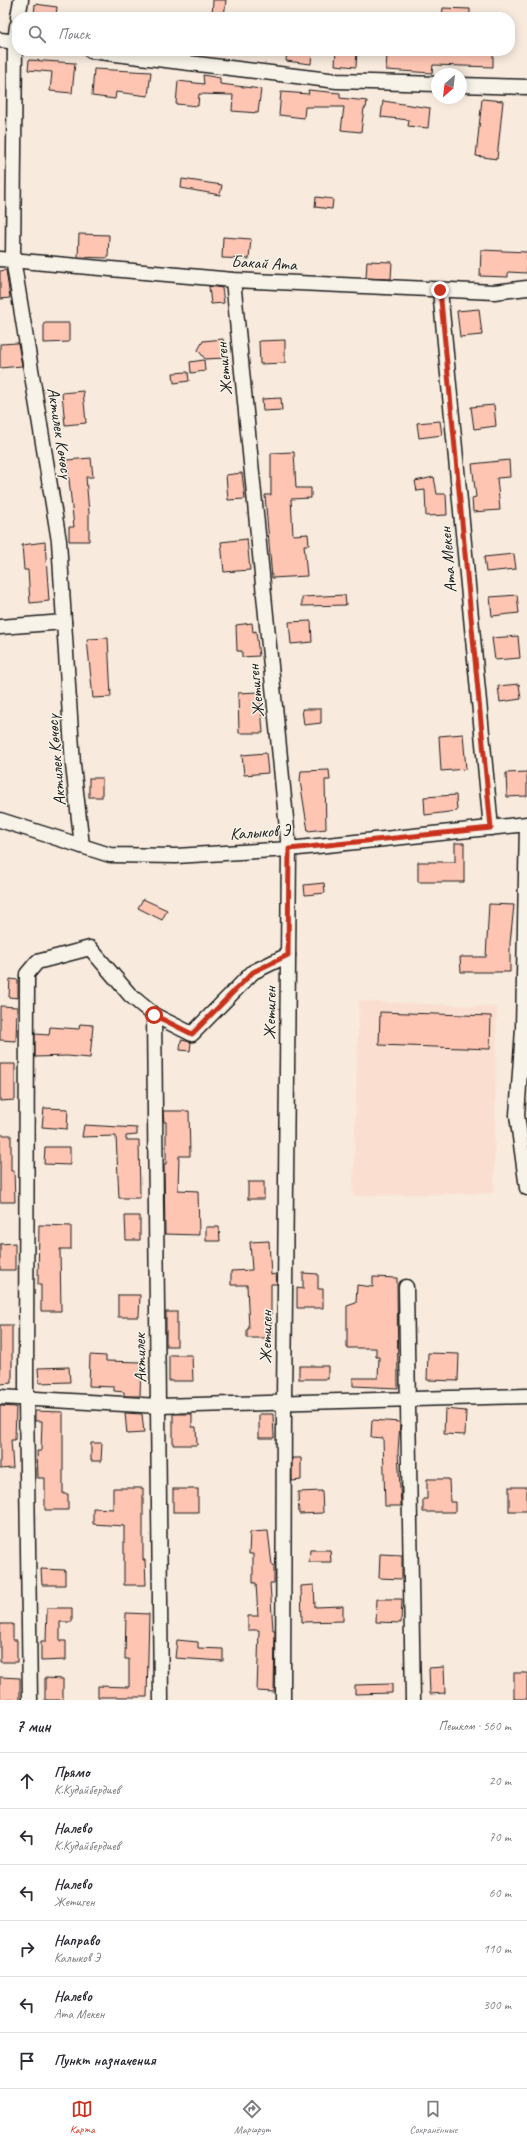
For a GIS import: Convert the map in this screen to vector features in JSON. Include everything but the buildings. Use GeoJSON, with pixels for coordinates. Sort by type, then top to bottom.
{"type":"FeatureCollection","features":[{"type":"Feature","properties":{"kind":"street"},"geometry":{"type":"LineString","coordinates":[[19,12],[20,0]]}},
{"type":"Feature","properties":{"kind":"street"},"geometry":{"type":"LineString","coordinates":[[0,40],[12,42]]}},
{"type":"Feature","properties":{"kind":"street","name":"Актилек Көчөсү"},"geometry":{"type":"LineString","coordinates":[[15,56],[7,259],[59,541],[73,764],[82,846]]}},
{"type":"Feature","properties":{"kind":"street"},"geometry":{"type":"LineString","coordinates":[[131,56],[337,82],[431,84]]}},
{"type":"Feature","properties":{"kind":"street"},"geometry":{"type":"LineString","coordinates":[[467,85],[527,87]]}},
{"type":"Feature","properties":{"kind":"street","name":"Бакай Ата"},"geometry":{"type":"LineString","coordinates":[[7,259],[234,280],[494,292],[527,288]]}},
{"type":"Feature","properties":{"kind":"street","name":"Жетиген"},"geometry":{"type":"LineString","coordinates":[[234,280],[289,849],[283,1700]]}},
{"type":"Feature","properties":{"kind":"street","name":"Ата Мекен"},"geometry":{"type":"LineString","coordinates":[[440,290],[491,828]]}},
{"type":"Feature","properties":{"kind":"street"},"geometry":{"type":"LineString","coordinates":[[0,627],[64,622]]}},
{"type":"Feature","properties":{"kind":"street","name":"Калыков Э"},"geometry":{"type":"LineString","coordinates":[[0,820],[110,855],[176,856],[289,849],[527,824]]}},
{"type":"Feature","properties":{"kind":"street"},"geometry":{"type":"LineString","coordinates":[[527,824],[523,1087],[517,1115],[527,1188]]}},
{"type":"Feature","properties":{"kind":"street"},"geometry":{"type":"LineString","coordinates":[[30,1700],[26,1397],[27,974],[37,962],[90,948],[130,995],[154,1015],[192,1034],[253,972],[288,955]]}},
{"type":"Feature","properties":{"kind":"street","name":"Актилек"},"geometry":{"type":"LineString","coordinates":[[154,1015],[159,1406],[160,1700]]}},
{"type":"Feature","properties":{"kind":"street"},"geometry":{"type":"LineString","coordinates":[[406,1287],[413,1700]]}},
{"type":"Feature","properties":{"kind":"street"},"geometry":{"type":"LineString","coordinates":[[0,1397],[26,1397],[159,1406],[284,1404],[527,1396]]}},
{"type":"Feature","properties":{"kind":"shaded area"},"geometry":{"type":"Polygon","coordinates":[[[359,1001],[497,1007],[494,1193],[353,1196],[359,1001]]]}},
{"type":"Feature","properties":{"kind":"route"},"geometry":{"type":"LineString","coordinates":[[154,1015],[192,1034],[253,972],[288,955],[289,849],[491,828],[440,290]]}}]}
